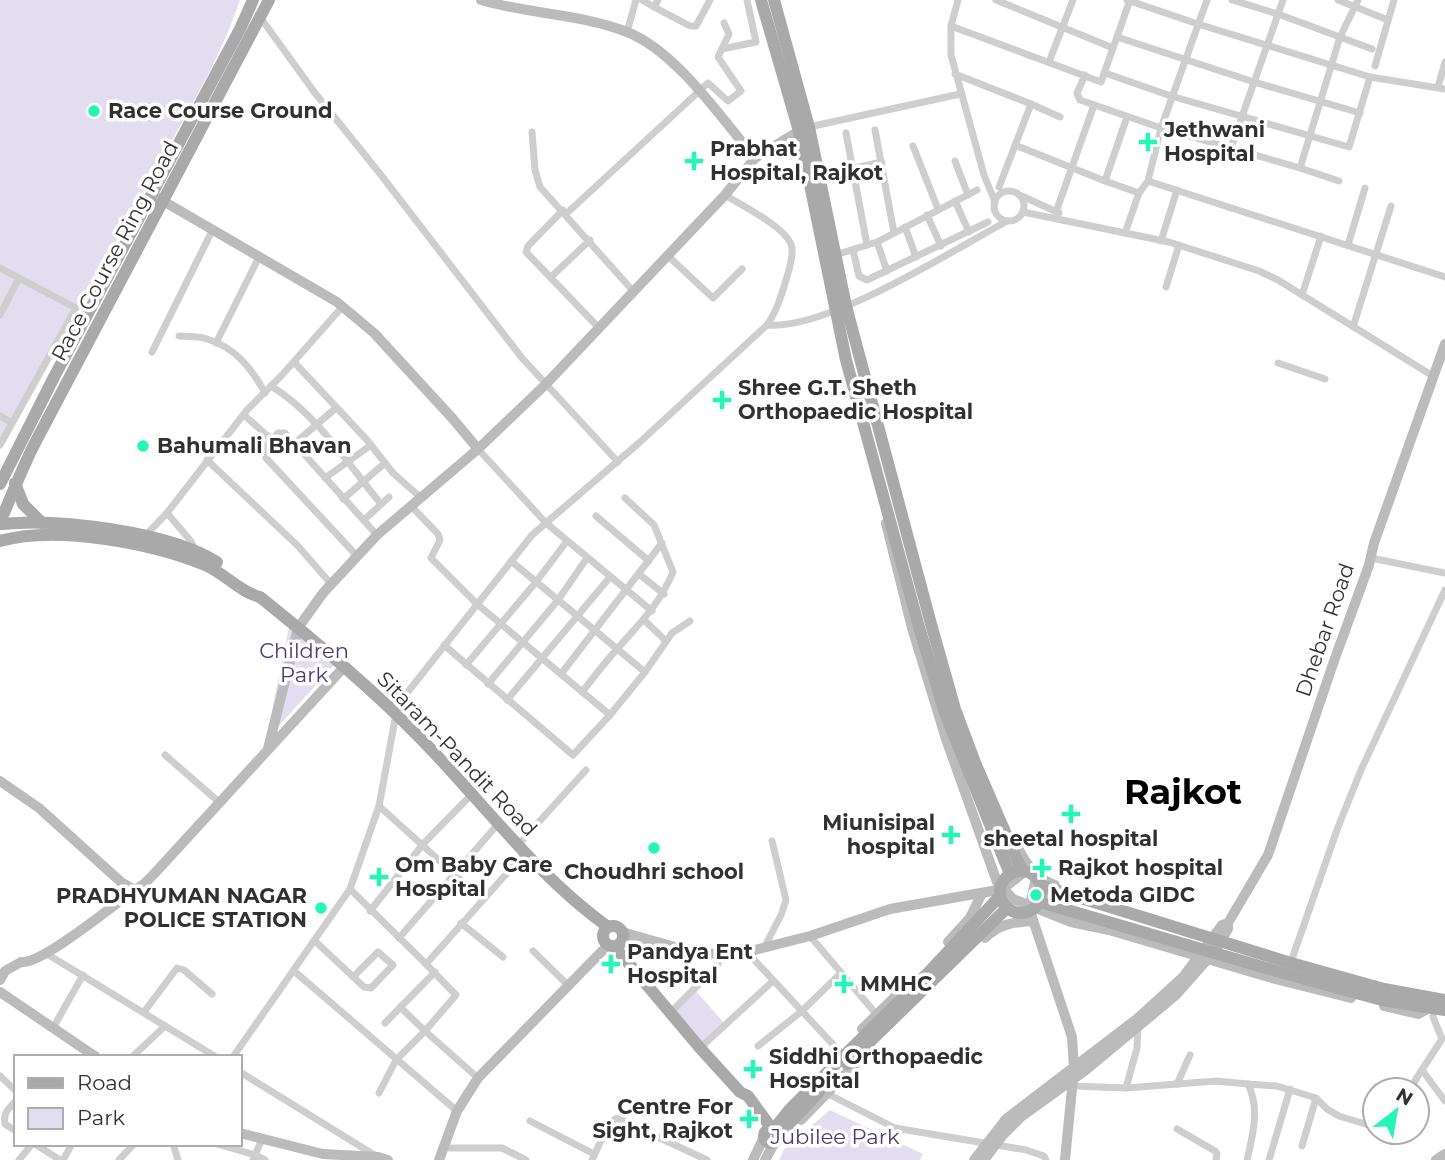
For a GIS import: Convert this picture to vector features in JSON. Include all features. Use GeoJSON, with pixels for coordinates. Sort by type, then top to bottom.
{"type":"FeatureCollection","features":[{"type":"Feature","properties":{"kind":"main road","name":"Race Course Ring Road"},"geometry":{"type":"LineString","coordinates":[[0,540],[4,532],[1,523],[15,482],[158,198],[253,0]]}},
{"type":"Feature","properties":{"kind":"main road","name":"Race Course Ring Road"},"geometry":{"type":"LineString","coordinates":[[0,484],[54,377],[269,0]]}},
{"type":"Feature","properties":{"kind":"main road"},"geometry":{"type":"LineString","coordinates":[[761,0],[775,6],[835,255],[841,307]]}},
{"type":"Feature","properties":{"kind":"main road"},"geometry":{"type":"LineString","coordinates":[[804,129],[841,307],[945,713],[1024,871],[1034,875],[1042,886],[1433,1004]]}},
{"type":"Feature","properties":{"kind":"main road"},"geometry":{"type":"LineString","coordinates":[[15,482],[23,504],[42,523]]}},
{"type":"Feature","properties":{"kind":"main road"},"geometry":{"type":"LineString","coordinates":[[1,523],[83,526],[197,552],[234,572],[256,590],[260,597]]}},
{"type":"Feature","properties":{"kind":"main road","name":"Sitaram-Pandit Road"},"geometry":{"type":"LineString","coordinates":[[0,540],[41,535],[143,540],[218,570],[252,595],[260,597],[396,714],[522,849],[613,938],[700,1048],[740,1092],[748,1096],[779,1127]]}},
{"type":"Feature","properties":{"kind":"main road"},"geometry":{"type":"LineString","coordinates":[[1024,871],[1002,884],[1004,898],[1024,913],[1036,908],[1042,886]]}},
{"type":"Feature","properties":{"kind":"main road"},"geometry":{"type":"LineString","coordinates":[[779,1127],[848,1062],[1004,898]]}},
{"type":"Feature","properties":{"kind":"main road"},"geometry":{"type":"LineString","coordinates":[[1035,904],[1382,1000],[1433,1004]]}},
{"type":"Feature","properties":{"kind":"street"},"geometry":{"type":"LineString","coordinates":[[481,0],[607,25],[627,32],[654,48],[698,90],[755,158]]}},
{"type":"Feature","properties":{"kind":"street"},"geometry":{"type":"LineString","coordinates":[[627,32],[636,0]]}},
{"type":"Feature","properties":{"kind":"street"},"geometry":{"type":"LineString","coordinates":[[642,0],[656,3],[690,26],[695,26],[710,0]]}},
{"type":"Feature","properties":{"kind":"street"},"geometry":{"type":"LineString","coordinates":[[722,48],[756,42],[747,0]]}},
{"type":"Feature","properties":{"kind":"street"},"geometry":{"type":"LineString","coordinates":[[958,0],[949,44],[955,74],[984,175],[995,202],[996,213],[1007,221]]}},
{"type":"Feature","properties":{"kind":"street"},"geometry":{"type":"LineString","coordinates":[[996,0],[1113,48]]}},
{"type":"Feature","properties":{"kind":"street"},"geometry":{"type":"LineString","coordinates":[[1049,62],[1073,0]]}},
{"type":"Feature","properties":{"kind":"street"},"geometry":{"type":"LineString","coordinates":[[951,26],[1101,82],[1129,0],[1370,77],[1441,88],[1445,62]]}},
{"type":"Feature","properties":{"kind":"street"},"geometry":{"type":"LineString","coordinates":[[1125,233],[1139,193],[1148,181],[1171,96],[1207,0]]}},
{"type":"Feature","properties":{"kind":"street"},"geometry":{"type":"LineString","coordinates":[[1232,0],[1372,49]]}},
{"type":"Feature","properties":{"kind":"street"},"geometry":{"type":"LineString","coordinates":[[1231,148],[1283,0]]}},
{"type":"Feature","properties":{"kind":"street"},"geometry":{"type":"LineString","coordinates":[[1338,0],[1357,4],[1388,20]]}},
{"type":"Feature","properties":{"kind":"street"},"geometry":{"type":"LineString","coordinates":[[1375,66],[1394,0]]}},
{"type":"Feature","properties":{"kind":"street"},"geometry":{"type":"LineString","coordinates":[[1300,168],[1340,37],[1357,4]]}},
{"type":"Feature","properties":{"kind":"street"},"geometry":{"type":"LineString","coordinates":[[260,17],[315,93],[396,193],[489,317],[545,386],[618,461]]}},
{"type":"Feature","properties":{"kind":"street"},"geometry":{"type":"LineString","coordinates":[[599,328],[526,252],[528,246],[698,90],[708,83],[728,101],[741,91],[718,57],[729,34],[724,23]]}},
{"type":"Feature","properties":{"kind":"street"},"geometry":{"type":"LineString","coordinates":[[1117,37],[1360,113]]}},
{"type":"Feature","properties":{"kind":"street"},"geometry":{"type":"LineString","coordinates":[[1105,73],[1171,96],[1349,147],[1370,77]]}},
{"type":"Feature","properties":{"kind":"street"},"geometry":{"type":"LineString","coordinates":[[955,74],[1060,117]]}},
{"type":"Feature","properties":{"kind":"street"},"geometry":{"type":"LineString","coordinates":[[1085,75],[1077,93],[1080,100],[1161,128],[1339,180]]}},
{"type":"Feature","properties":{"kind":"street"},"geometry":{"type":"LineString","coordinates":[[268,749],[298,628],[314,603],[377,535],[478,449],[545,386],[725,195],[755,158],[804,129],[960,94]]}},
{"type":"Feature","properties":{"kind":"street"},"geometry":{"type":"LineString","coordinates":[[995,202],[1031,104]]}},
{"type":"Feature","properties":{"kind":"street"},"geometry":{"type":"LineString","coordinates":[[1056,212],[1094,105]]}},
{"type":"Feature","properties":{"kind":"street"},"geometry":{"type":"LineString","coordinates":[[1105,181],[1127,117]]}},
{"type":"Feature","properties":{"kind":"street"},"geometry":{"type":"LineString","coordinates":[[876,130],[894,233]]}},
{"type":"Feature","properties":{"kind":"street"},"geometry":{"type":"LineString","coordinates":[[532,132],[540,187],[634,292]]}},
{"type":"Feature","properties":{"kind":"street"},"geometry":{"type":"LineString","coordinates":[[846,133],[867,245]]}},
{"type":"Feature","properties":{"kind":"street"},"geometry":{"type":"LineString","coordinates":[[1015,145],[1139,193]]}},
{"type":"Feature","properties":{"kind":"street"},"geometry":{"type":"LineString","coordinates":[[913,146],[938,209]]}},
{"type":"Feature","properties":{"kind":"street"},"geometry":{"type":"LineString","coordinates":[[854,168],[882,162]]}},
{"type":"Feature","properties":{"kind":"street"},"geometry":{"type":"LineString","coordinates":[[955,162],[968,195]]}},
{"type":"Feature","properties":{"kind":"street"},"geometry":{"type":"LineString","coordinates":[[984,175],[1001,189],[1078,223]]}},
{"type":"Feature","properties":{"kind":"street"},"geometry":{"type":"LineString","coordinates":[[1148,181],[1445,277]]}},
{"type":"Feature","properties":{"kind":"street"},"geometry":{"type":"LineString","coordinates":[[1349,244],[1365,188]]}},
{"type":"Feature","properties":{"kind":"street"},"geometry":{"type":"LineString","coordinates":[[835,255],[877,242],[977,190]]}},
{"type":"Feature","properties":{"kind":"street"},"geometry":{"type":"LineString","coordinates":[[1161,241],[1177,190]]}},
{"type":"Feature","properties":{"kind":"street"},"geometry":{"type":"LineString","coordinates":[[234,1055],[350,890],[379,806],[396,714],[403,698],[532,535],[618,461],[767,325],[779,304],[791,263],[793,250],[790,242],[783,232],[725,195]]}},
{"type":"Feature","properties":{"kind":"street"},"geometry":{"type":"LineString","coordinates":[[767,325],[790,325],[841,307],[883,288],[1007,221],[1016,220],[1023,212],[1024,205],[1018,195]]}},
{"type":"Feature","properties":{"kind":"street"},"geometry":{"type":"LineString","coordinates":[[158,198],[212,231],[298,277],[342,306],[374,333],[423,385],[546,523],[652,611]]}},
{"type":"Feature","properties":{"kind":"street"},"geometry":{"type":"LineString","coordinates":[[955,201],[970,232]]}},
{"type":"Feature","properties":{"kind":"street"},"geometry":{"type":"LineString","coordinates":[[1353,327],[1391,206]]}},
{"type":"Feature","properties":{"kind":"street"},"geometry":{"type":"LineString","coordinates":[[1023,212],[1179,245],[1259,271],[1433,376]]}},
{"type":"Feature","properties":{"kind":"street"},"geometry":{"type":"LineString","coordinates":[[927,215],[941,246]]}},
{"type":"Feature","properties":{"kind":"street"},"geometry":{"type":"LineString","coordinates":[[853,250],[859,276],[867,280],[988,222]]}},
{"type":"Feature","properties":{"kind":"street"},"geometry":{"type":"LineString","coordinates":[[905,227],[916,257]]}},
{"type":"Feature","properties":{"kind":"street"},"geometry":{"type":"LineString","coordinates":[[152,352],[212,231]]}},
{"type":"Feature","properties":{"kind":"street"},"geometry":{"type":"LineString","coordinates":[[1302,295],[1321,236]]}},
{"type":"Feature","properties":{"kind":"street"},"geometry":{"type":"LineString","coordinates":[[551,277],[590,240]]}},
{"type":"Feature","properties":{"kind":"street"},"geometry":{"type":"LineString","coordinates":[[877,242],[887,271]]}},
{"type":"Feature","properties":{"kind":"street"},"geometry":{"type":"LineString","coordinates":[[1166,287],[1179,245]]}},
{"type":"Feature","properties":{"kind":"street"},"geometry":{"type":"LineString","coordinates":[[667,256],[713,298],[742,269]]}},
{"type":"Feature","properties":{"kind":"street"},"geometry":{"type":"LineString","coordinates":[[216,343],[259,257]]}},
{"type":"Feature","properties":{"kind":"street"},"geometry":{"type":"LineString","coordinates":[[0,268],[76,308],[0,445]]}},
{"type":"Feature","properties":{"kind":"street"},"geometry":{"type":"LineString","coordinates":[[0,315],[19,278]]}},
{"type":"Feature","properties":{"kind":"street"},"geometry":{"type":"LineString","coordinates":[[143,540],[244,415],[342,306]]}},
{"type":"Feature","properties":{"kind":"street"},"geometry":{"type":"LineString","coordinates":[[179,337],[207,339],[216,343],[245,362],[268,389],[292,399],[349,461],[381,504]]}},
{"type":"Feature","properties":{"kind":"street","name":"Dhebar Road"},"geometry":{"type":"LineString","coordinates":[[974,1160],[1021,1117],[1139,1028],[1176,995],[1219,937],[1228,929],[1228,923],[1269,855],[1371,558],[1374,542],[1445,344]]}},
{"type":"Feature","properties":{"kind":"street"},"geometry":{"type":"LineString","coordinates":[[294,362],[385,463],[421,497]]}},
{"type":"Feature","properties":{"kind":"street"},"geometry":{"type":"LineString","coordinates":[[1278,363],[1325,379]]}},
{"type":"Feature","properties":{"kind":"street"},"geometry":{"type":"LineString","coordinates":[[295,443],[336,408]]}},
{"type":"Feature","properties":{"kind":"street"},"geometry":{"type":"LineString","coordinates":[[244,415],[272,440]]}},
{"type":"Feature","properties":{"kind":"street"},"geometry":{"type":"LineString","coordinates":[[0,416],[12,423]]}},
{"type":"Feature","properties":{"kind":"street"},"geometry":{"type":"LineString","coordinates":[[356,556],[267,458],[266,446],[278,433],[285,433],[295,443],[377,535]]}},
{"type":"Feature","properties":{"kind":"street"},"geometry":{"type":"LineString","coordinates":[[325,478],[371,445]]}},
{"type":"Feature","properties":{"kind":"street"},"geometry":{"type":"LineString","coordinates":[[207,460],[298,546],[331,584]]}},
{"type":"Feature","properties":{"kind":"street"},"geometry":{"type":"LineString","coordinates":[[344,499],[385,463]]}},
{"type":"Feature","properties":{"kind":"street"},"geometry":{"type":"LineString","coordinates":[[364,520],[389,496]]}},
{"type":"Feature","properties":{"kind":"street"},"geometry":{"type":"LineString","coordinates":[[582,692],[616,649],[652,611],[664,594],[673,572],[654,525],[625,498]]}},
{"type":"Feature","properties":{"kind":"street"},"geometry":{"type":"LineString","coordinates":[[411,506],[438,534],[440,540],[431,558],[477,604],[610,715]]}},
{"type":"Feature","properties":{"kind":"street"},"geometry":{"type":"LineString","coordinates":[[167,513],[197,552]]}},
{"type":"Feature","properties":{"kind":"street"},"geometry":{"type":"LineString","coordinates":[[596,516],[649,561]]}},
{"type":"Feature","properties":{"kind":"street"},"geometry":{"type":"LineString","coordinates":[[1004,898],[946,739],[911,624],[885,523],[895,518],[904,517],[960,710],[1039,911],[1275,979],[1418,1014],[1433,1004]]}},
{"type":"Feature","properties":{"kind":"street"},"geometry":{"type":"LineString","coordinates":[[467,665],[502,625],[567,541]]}},
{"type":"Feature","properties":{"kind":"street"},"geometry":{"type":"LineString","coordinates":[[561,674],[662,543]]}},
{"type":"Feature","properties":{"kind":"street"},"geometry":{"type":"LineString","coordinates":[[488,684],[558,600],[587,558]]}},
{"type":"Feature","properties":{"kind":"street"},"geometry":{"type":"LineString","coordinates":[[1371,558],[1445,573]]}},
{"type":"Feature","properties":{"kind":"street"},"geometry":{"type":"LineString","coordinates":[[511,561],[645,673]]}},
{"type":"Feature","properties":{"kind":"street"},"geometry":{"type":"LineString","coordinates":[[639,575],[664,594]]}},
{"type":"Feature","properties":{"kind":"street"},"geometry":{"type":"LineString","coordinates":[[507,700],[610,577]]}},
{"type":"Feature","properties":{"kind":"street"},"geometry":{"type":"LineString","coordinates":[[1292,959],[1361,770],[1445,590]]}},
{"type":"Feature","properties":{"kind":"street"},"geometry":{"type":"LineString","coordinates":[[644,620],[666,641]]}},
{"type":"Feature","properties":{"kind":"street"},"geometry":{"type":"LineString","coordinates":[[444,645],[573,755],[645,673],[672,633],[690,621]]}},
{"type":"Feature","properties":{"kind":"street"},"geometry":{"type":"LineString","coordinates":[[1,979],[26,963],[47,954],[149,879],[344,667]]}},
{"type":"Feature","properties":{"kind":"street"},"geometry":{"type":"LineString","coordinates":[[165,755],[219,802]]}},
{"type":"Feature","properties":{"kind":"street"},"geometry":{"type":"LineString","coordinates":[[426,964],[586,770]]}},
{"type":"Feature","properties":{"kind":"street"},"geometry":{"type":"LineString","coordinates":[[0,781],[39,808],[121,882],[135,890]]}},
{"type":"Feature","properties":{"kind":"street"},"geometry":{"type":"LineString","coordinates":[[370,911],[423,844],[471,795]]}},
{"type":"Feature","properties":{"kind":"street"},"geometry":{"type":"LineString","coordinates":[[379,806],[482,899]]}},
{"type":"Feature","properties":{"kind":"street"},"geometry":{"type":"LineString","coordinates":[[399,938],[498,824]]}},
{"type":"Feature","properties":{"kind":"street"},"geometry":{"type":"LineString","coordinates":[[764,948],[786,900],[772,841]]}},
{"type":"Feature","properties":{"kind":"street"},"geometry":{"type":"LineString","coordinates":[[1004,898],[1024,871]]}},
{"type":"Feature","properties":{"kind":"street"},"geometry":{"type":"LineString","coordinates":[[1024,871],[1051,884],[1292,959],[1394,986],[1423,990],[1433,1004],[1433,1017],[1442,1039],[1419,1076]]}},
{"type":"Feature","properties":{"kind":"street"},"geometry":{"type":"LineString","coordinates":[[350,890],[456,995],[396,1060],[379,1093]]}},
{"type":"Feature","properties":{"kind":"street"},"geometry":{"type":"LineString","coordinates":[[439,1160],[457,1111],[478,1078],[613,938],[637,935],[655,943],[689,951],[723,954],[747,952],[810,936],[890,909],[982,893],[1035,904]]}},
{"type":"Feature","properties":{"kind":"street"},"geometry":{"type":"LineString","coordinates":[[765,1160],[783,1111],[877,1014],[927,967],[975,910],[982,893]]}},
{"type":"Feature","properties":{"kind":"street"},"geometry":{"type":"LineString","coordinates":[[1035,904],[1033,921],[1072,1037],[1074,1078],[1065,1160]]}},
{"type":"Feature","properties":{"kind":"street"},"geometry":{"type":"LineString","coordinates":[[753,1160],[779,1127],[797,1124],[994,929],[1008,923],[1033,921]]}},
{"type":"Feature","properties":{"kind":"street"},"geometry":{"type":"LineString","coordinates":[[461,923],[503,957]]}},
{"type":"Feature","properties":{"kind":"street"},"geometry":{"type":"LineString","coordinates":[[810,936],[877,1014]]}},
{"type":"Feature","properties":{"kind":"street"},"geometry":{"type":"LineString","coordinates":[[315,941],[363,987],[371,988],[393,965],[378,952],[353,977]]}},
{"type":"Feature","properties":{"kind":"street"},"geometry":{"type":"LineString","coordinates":[[533,951],[569,986]]}},
{"type":"Feature","properties":{"kind":"street"},"geometry":{"type":"LineString","coordinates":[[747,952],[840,1052]]}},
{"type":"Feature","properties":{"kind":"street"},"geometry":{"type":"LineString","coordinates":[[47,954],[213,1055]]}},
{"type":"Feature","properties":{"kind":"street"},"geometry":{"type":"LineString","coordinates":[[670,1013],[716,967],[723,954]]}},
{"type":"Feature","properties":{"kind":"street","name":"Dhebar Road"},"geometry":{"type":"LineString","coordinates":[[1074,1078],[1205,957]]}},
{"type":"Feature","properties":{"kind":"street"},"geometry":{"type":"LineString","coordinates":[[145,1012],[177,968],[184,970],[212,994]]}},
{"type":"Feature","properties":{"kind":"street"},"geometry":{"type":"LineString","coordinates":[[294,971],[457,1111]]}},
{"type":"Feature","properties":{"kind":"street"},"geometry":{"type":"LineString","coordinates":[[385,1023],[435,972]]}},
{"type":"Feature","properties":{"kind":"street"},"geometry":{"type":"LineString","coordinates":[[758,1046],[802,1011],[841,973]]}},
{"type":"Feature","properties":{"kind":"street"},"geometry":{"type":"LineString","coordinates":[[53,1028],[83,975]]}},
{"type":"Feature","properties":{"kind":"street"},"geometry":{"type":"LineString","coordinates":[[700,1048],[773,981]]}},
{"type":"Feature","properties":{"kind":"street"},"geometry":{"type":"LineString","coordinates":[[0,992],[93,1055]]}},
{"type":"Feature","properties":{"kind":"street"},"geometry":{"type":"LineString","coordinates":[[400,1007],[478,1078]]}},
{"type":"Feature","properties":{"kind":"street"},"geometry":{"type":"LineString","coordinates":[[134,1055],[165,1026]]}},
{"type":"Feature","properties":{"kind":"street"},"geometry":{"type":"LineString","coordinates":[[1126,1088],[1137,1048],[1139,1028]]}},
{"type":"Feature","properties":{"kind":"street"},"geometry":{"type":"LineString","coordinates":[[1177,1084],[1190,1055]]}},
{"type":"Feature","properties":{"kind":"street"},"geometry":{"type":"LineString","coordinates":[[1422,1070],[1445,1101]]}},
{"type":"Feature","properties":{"kind":"street"},"geometry":{"type":"LineString","coordinates":[[242,1073],[383,1158]]}},
{"type":"Feature","properties":{"kind":"street"},"geometry":{"type":"LineString","coordinates":[[0,1076],[14,1089]]}},
{"type":"Feature","properties":{"kind":"street"},"geometry":{"type":"LineString","coordinates":[[1074,1078],[1126,1088],[1216,1081],[1290,1089],[1316,1097],[1327,1109],[1339,1116],[1361,1123]]}},
{"type":"Feature","properties":{"kind":"street"},"geometry":{"type":"LineString","coordinates":[[1247,1160],[1255,1107],[1254,1096],[1248,1084]]}},
{"type":"Feature","properties":{"kind":"street"},"geometry":{"type":"LineString","coordinates":[[1269,1160],[1290,1089]]}},
{"type":"Feature","properties":{"kind":"street"},"geometry":{"type":"LineString","coordinates":[[828,1094],[895,1128],[989,1146],[1026,1150],[1044,1156],[1046,1160]]}},
{"type":"Feature","properties":{"kind":"street"},"geometry":{"type":"LineString","coordinates":[[1302,1146],[1316,1097]]}},
{"type":"Feature","properties":{"kind":"street"},"geometry":{"type":"LineString","coordinates":[[0,1133],[5,1124],[5,1112],[14,1103]]}},
{"type":"Feature","properties":{"kind":"street"},"geometry":{"type":"LineString","coordinates":[[530,1121],[593,1157],[610,1123],[617,1118],[706,1160]]}},
{"type":"Feature","properties":{"kind":"street"},"geometry":{"type":"LineString","coordinates":[[5,1124],[14,1131]]}},
{"type":"Feature","properties":{"kind":"street"},"geometry":{"type":"LineString","coordinates":[[1177,1129],[1214,1151],[1217,1154],[1216,1160]]}},
{"type":"Feature","properties":{"kind":"street"},"geometry":{"type":"LineString","coordinates":[[242,1134],[322,1157],[383,1158]]}},
{"type":"Feature","properties":{"kind":"street"},"geometry":{"type":"LineString","coordinates":[[254,1157],[262,1139]]}},
{"type":"Feature","properties":{"kind":"street"},"geometry":{"type":"LineString","coordinates":[[19,1160],[31,1146]]}},
{"type":"Feature","properties":{"kind":"street"},"geometry":{"type":"LineString","coordinates":[[36,1146],[61,1160]]}},
{"type":"Feature","properties":{"kind":"street"},"geometry":{"type":"LineString","coordinates":[[119,1160],[132,1146]]}},
{"type":"Feature","properties":{"kind":"street"},"geometry":{"type":"LineString","coordinates":[[223,1146],[265,1160]]}},
{"type":"Feature","properties":{"kind":"street","name":"Dhebar Road"},"geometry":{"type":"LineString","coordinates":[[984,1160],[989,1146]]}},
{"type":"Feature","properties":{"kind":"street"},"geometry":{"type":"LineString","coordinates":[[443,1148],[502,1148],[526,1160]]}},
{"type":"Feature","properties":{"kind":"street"},"geometry":{"type":"LineString","coordinates":[[1436,1160],[1445,1154]]}},
{"type":"Feature","properties":{"kind":"green space","name":"Race Course Ground"},"geometry":{"type":"Polygon","coordinates":[[[0,0],[240,0],[201,88],[0,445],[0,0]]]}},
{"type":"Feature","properties":{"kind":"green space","name":"Children Park"},"geometry":{"type":"Polygon","coordinates":[[[290,622],[337,662],[266,740],[290,622]]]}},
{"type":"Feature","properties":{"kind":"green space"},"geometry":{"type":"Polygon","coordinates":[[[696,991],[725,1024],[700,1048],[670,1013],[696,991]]]}},
{"type":"Feature","properties":{"kind":"green space","name":"Jubilee Park"},"geometry":{"type":"Polygon","coordinates":[[[830,1110],[923,1154],[920,1160],[779,1160],[785,1148],[830,1110]]]}},
{"type":"Feature","properties":{"kind":"place","name":"Race Course Ground"},"geometry":{"type":"Point","coordinates":[94,111]}},
{"type":"Feature","properties":{"kind":"place","name":"Jethwani Hospital"},"geometry":{"type":"Point","coordinates":[1148,142]}},
{"type":"Feature","properties":{"kind":"place","name":"Prabhat Hospital, Rajkot"},"geometry":{"type":"Point","coordinates":[694,161]}},
{"type":"Feature","properties":{"kind":"place","name":"Shree G.T. Sheth Orthopaedic Hospital"},"geometry":{"type":"Point","coordinates":[722,400]}},
{"type":"Feature","properties":{"kind":"place","name":"Bahumali Bhavan"},"geometry":{"type":"Point","coordinates":[143,446]}},
{"type":"Feature","properties":{"kind":"place","name":"sheetal hospital"},"geometry":{"type":"Point","coordinates":[1071,814]}},
{"type":"Feature","properties":{"kind":"place","name":"Miunisipal hospital"},"geometry":{"type":"Point","coordinates":[951,835]}},
{"type":"Feature","properties":{"kind":"place","name":"Choudhri school"},"geometry":{"type":"Point","coordinates":[654,848]}},
{"type":"Feature","properties":{"kind":"place","name":"Rajkot hospital"},"geometry":{"type":"Point","coordinates":[1042,868]}},
{"type":"Feature","properties":{"kind":"place","name":"Om Baby Care Hospital"},"geometry":{"type":"Point","coordinates":[379,877]}},
{"type":"Feature","properties":{"kind":"place","name":"Metoda GIDC"},"geometry":{"type":"Point","coordinates":[1036,895]}},
{"type":"Feature","properties":{"kind":"place","name":"PRADHYUMAN NAGAR POLICE STATION"},"geometry":{"type":"Point","coordinates":[321,908]}},
{"type":"Feature","properties":{"kind":"place","name":"Pandya Ent Hospital"},"geometry":{"type":"Point","coordinates":[611,964]}},
{"type":"Feature","properties":{"kind":"place","name":"MMHC"},"geometry":{"type":"Point","coordinates":[844,984]}},
{"type":"Feature","properties":{"kind":"place","name":"Siddhi Orthopaedic Hospital"},"geometry":{"type":"Point","coordinates":[753,1069]}},
{"type":"Feature","properties":{"kind":"place","name":"Centre For Sight, Rajkot"},"geometry":{"type":"Point","coordinates":[749,1119]}},
{"type":"Feature","properties":{"kind":"district","name":"Rajkot"},"geometry":{"type":"Point","coordinates":[1183,792]}}]}
